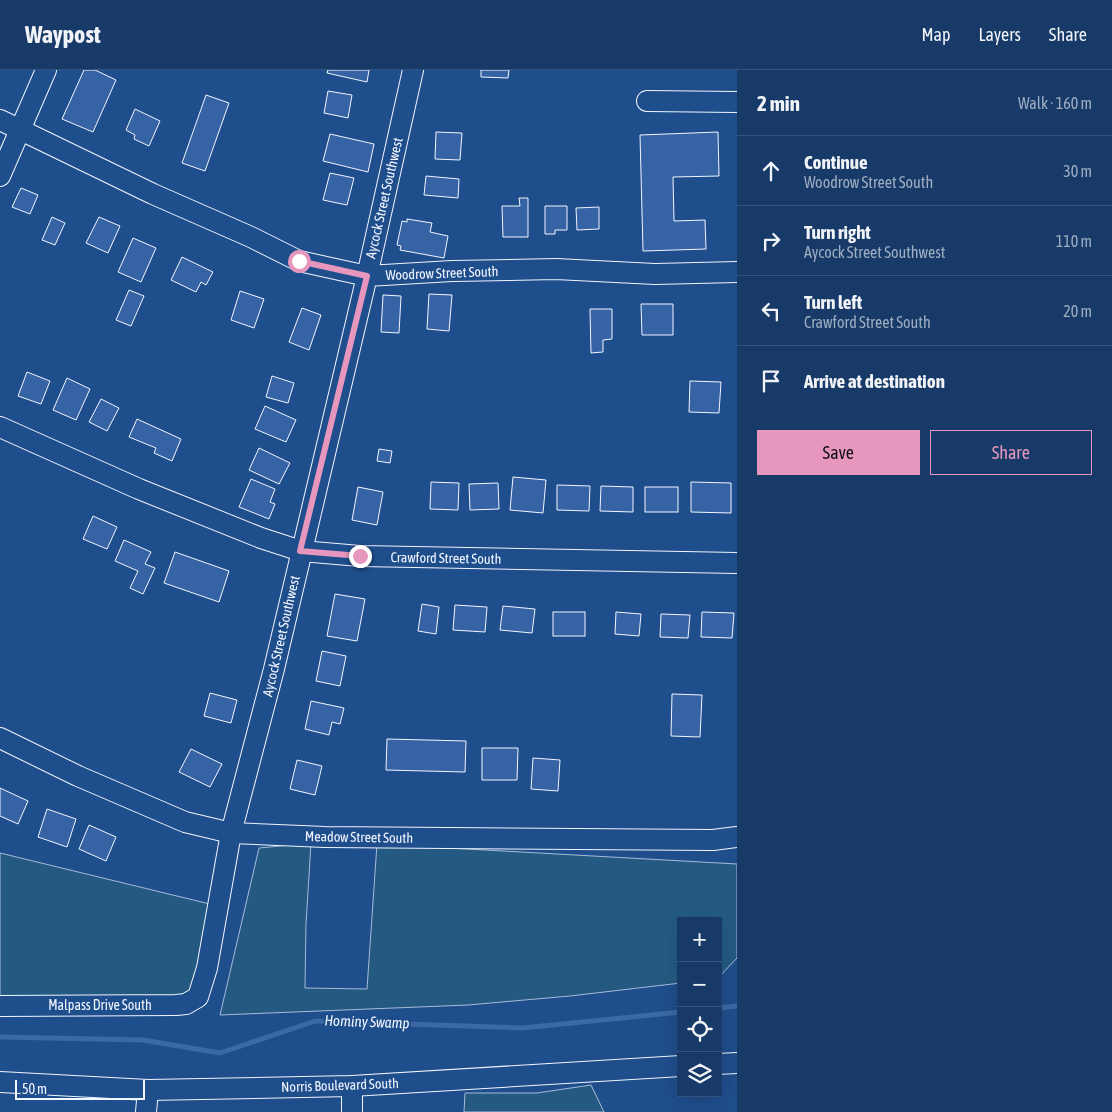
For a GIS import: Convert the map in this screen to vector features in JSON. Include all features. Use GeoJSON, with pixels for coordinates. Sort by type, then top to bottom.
{"type":"FeatureCollection","features":[{"type":"Feature","properties":{"kind":"street"},"geometry":{"type":"LineString","coordinates":[[0,176],[46,70]]}},
{"type":"Feature","properties":{"kind":"street","name":"Aycock Street Southwest"},"geometry":{"type":"LineString","coordinates":[[198,996],[207,968],[231,833],[274,669],[300,551],[367,276],[413,70]]}},
{"type":"Feature","properties":{"kind":"street"},"geometry":{"type":"LineString","coordinates":[[647,101],[737,102]]}},
{"type":"Feature","properties":{"kind":"street","name":"Woodrow Street South"},"geometry":{"type":"LineString","coordinates":[[0,120],[153,194],[251,237],[299,261],[367,276],[556,269],[656,274],[737,272]]}},
{"type":"Feature","properties":{"kind":"street","name":"Crawford Street South"},"geometry":{"type":"LineString","coordinates":[[0,427],[139,490],[261,538],[300,551],[360,556],[737,564]]}},
{"type":"Feature","properties":{"kind":"street","name":"Meadow Street South"},"geometry":{"type":"LineString","coordinates":[[0,738],[78,776],[186,822],[231,833],[325,837],[684,840],[713,840],[737,837]]}},
{"type":"Feature","properties":{"kind":"street","name":"Malpass Drive South"},"geometry":{"type":"LineString","coordinates":[[0,1006],[176,1005],[186,1004],[198,996]]}},
{"type":"Feature","properties":{"kind":"street"},"geometry":{"type":"LineString","coordinates":[[722,1064],[737,1063]]}},
{"type":"Feature","properties":{"kind":"street","name":"Norris Boulevard South"},"geometry":{"type":"LineString","coordinates":[[0,1082],[148,1090],[352,1086],[677,1066]]}},
{"type":"Feature","properties":{"kind":"street"},"geometry":{"type":"LineString","coordinates":[[352,1086],[352,1112]]}},
{"type":"Feature","properties":{"kind":"street"},"geometry":{"type":"LineString","coordinates":[[146,1112],[148,1090]]}},
{"type":"Feature","properties":{"kind":"shaded area"},"geometry":{"type":"Polygon","coordinates":[[[311,843],[306,924],[305,988],[367,989],[377,844],[737,864],[737,958],[722,974],[722,917],[677,917],[677,983],[570,996],[468,1005],[220,1015],[259,848],[311,843]]]}},
{"type":"Feature","properties":{"kind":"shaded area"},"geometry":{"type":"Polygon","coordinates":[[[0,853],[218,906],[198,997],[0,1006],[0,853]]]}},
{"type":"Feature","properties":{"kind":"shaded area"},"geometry":{"type":"Polygon","coordinates":[[[591,1085],[604,1112],[464,1112],[465,1093],[537,1093],[591,1085]]]}},
{"type":"Feature","properties":{"kind":"building"},"geometry":{"type":"Polygon","coordinates":[[[84,70],[95,70],[116,80],[93,132],[62,119],[84,70]]]}},
{"type":"Feature","properties":{"kind":"building"},"geometry":{"type":"Polygon","coordinates":[[[328,70],[369,70],[367,82],[327,73],[328,70]]]}},
{"type":"Feature","properties":{"kind":"building"},"geometry":{"type":"Polygon","coordinates":[[[481,70],[509,70],[508,78],[481,77],[481,70]]]}},
{"type":"Feature","properties":{"kind":"building"},"geometry":{"type":"Polygon","coordinates":[[[328,91],[352,95],[348,118],[324,113],[328,91]]]}},
{"type":"Feature","properties":{"kind":"building"},"geometry":{"type":"Polygon","coordinates":[[[206,95],[229,103],[205,171],[182,163],[206,95]]]}},
{"type":"Feature","properties":{"kind":"building"},"geometry":{"type":"Polygon","coordinates":[[[135,109],[160,121],[149,146],[134,139],[135,135],[126,130],[135,109]]]}},
{"type":"Feature","properties":{"kind":"building"},"geometry":{"type":"Polygon","coordinates":[[[436,132],[462,133],[460,160],[435,159],[436,132]]]}},
{"type":"Feature","properties":{"kind":"building"},"geometry":{"type":"Polygon","coordinates":[[[718,132],[719,176],[673,177],[674,221],[705,220],[706,249],[643,251],[640,135],[718,132]]]}},
{"type":"Feature","properties":{"kind":"building"},"geometry":{"type":"Polygon","coordinates":[[[330,134],[374,144],[368,172],[323,161],[330,134]]]}},
{"type":"Feature","properties":{"kind":"building"},"geometry":{"type":"Polygon","coordinates":[[[330,173],[354,178],[347,205],[323,200],[330,173]]]}},
{"type":"Feature","properties":{"kind":"building"},"geometry":{"type":"Polygon","coordinates":[[[426,176],[459,179],[458,198],[424,195],[426,176]]]}},
{"type":"Feature","properties":{"kind":"building"},"geometry":{"type":"Polygon","coordinates":[[[21,188],[38,195],[30,214],[12,207],[21,188]]]}},
{"type":"Feature","properties":{"kind":"building"},"geometry":{"type":"Polygon","coordinates":[[[519,198],[528,198],[528,237],[503,237],[502,206],[520,206],[519,198]]]}},
{"type":"Feature","properties":{"kind":"building"},"geometry":{"type":"Polygon","coordinates":[[[545,206],[567,206],[567,230],[555,230],[555,234],[545,234],[545,206]]]}},
{"type":"Feature","properties":{"kind":"building"},"geometry":{"type":"Polygon","coordinates":[[[599,207],[599,229],[577,230],[576,208],[599,207]]]}},
{"type":"Feature","properties":{"kind":"building"},"geometry":{"type":"Polygon","coordinates":[[[52,217],[65,223],[55,245],[42,240],[52,217]]]}},
{"type":"Feature","properties":{"kind":"building"},"geometry":{"type":"Polygon","coordinates":[[[99,217],[120,226],[108,253],[86,243],[99,217]]]}},
{"type":"Feature","properties":{"kind":"building"},"geometry":{"type":"Polygon","coordinates":[[[407,219],[432,223],[430,232],[448,236],[444,258],[400,250],[401,246],[397,245],[402,221],[407,222],[407,219]]]}},
{"type":"Feature","properties":{"kind":"building"},"geometry":{"type":"Polygon","coordinates":[[[133,238],[156,248],[141,282],[118,272],[133,238]]]}},
{"type":"Feature","properties":{"kind":"building"},"geometry":{"type":"Polygon","coordinates":[[[182,257],[213,272],[206,285],[201,282],[196,292],[171,280],[182,257]]]}},
{"type":"Feature","properties":{"kind":"building"},"geometry":{"type":"Polygon","coordinates":[[[129,290],[144,296],[131,326],[116,320],[129,290]]]}},
{"type":"Feature","properties":{"kind":"building"},"geometry":{"type":"Polygon","coordinates":[[[240,291],[264,299],[254,328],[231,320],[240,291]]]}},
{"type":"Feature","properties":{"kind":"building"},"geometry":{"type":"Polygon","coordinates":[[[429,294],[452,295],[449,331],[427,329],[429,294]]]}},
{"type":"Feature","properties":{"kind":"building"},"geometry":{"type":"Polygon","coordinates":[[[383,295],[401,296],[399,333],[381,332],[383,295]]]}},
{"type":"Feature","properties":{"kind":"building"},"geometry":{"type":"Polygon","coordinates":[[[641,304],[673,304],[673,335],[642,335],[641,304]]]}},
{"type":"Feature","properties":{"kind":"building"},"geometry":{"type":"Polygon","coordinates":[[[302,308],[321,315],[309,350],[289,342],[302,308]]]}},
{"type":"Feature","properties":{"kind":"building"},"geometry":{"type":"Polygon","coordinates":[[[590,309],[612,309],[612,339],[603,340],[603,352],[591,353],[590,309]]]}},
{"type":"Feature","properties":{"kind":"building"},"geometry":{"type":"Polygon","coordinates":[[[27,372],[50,381],[41,404],[18,396],[27,372]]]}},
{"type":"Feature","properties":{"kind":"building"},"geometry":{"type":"Polygon","coordinates":[[[272,376],[294,383],[288,403],[266,397],[272,376]]]}},
{"type":"Feature","properties":{"kind":"building"},"geometry":{"type":"Polygon","coordinates":[[[67,378],[90,389],[76,420],[53,410],[67,378]]]}},
{"type":"Feature","properties":{"kind":"building"},"geometry":{"type":"Polygon","coordinates":[[[690,381],[721,382],[719,413],[689,412],[690,381]]]}},
{"type":"Feature","properties":{"kind":"building"},"geometry":{"type":"Polygon","coordinates":[[[101,399],[119,408],[107,431],[89,422],[101,399]]]}},
{"type":"Feature","properties":{"kind":"building"},"geometry":{"type":"Polygon","coordinates":[[[265,406],[296,420],[286,442],[255,429],[265,406]]]}},
{"type":"Feature","properties":{"kind":"building"},"geometry":{"type":"Polygon","coordinates":[[[137,419],[181,439],[172,461],[154,453],[156,448],[129,437],[137,419]]]}},
{"type":"Feature","properties":{"kind":"building"},"geometry":{"type":"Polygon","coordinates":[[[259,448],[290,463],[279,484],[249,470],[259,448]]]}},
{"type":"Feature","properties":{"kind":"building"},"geometry":{"type":"Polygon","coordinates":[[[379,449],[392,451],[390,463],[377,461],[379,449]]]}},
{"type":"Feature","properties":{"kind":"building"},"geometry":{"type":"Polygon","coordinates":[[[513,477],[546,480],[543,513],[510,510],[513,477]]]}},
{"type":"Feature","properties":{"kind":"building"},"geometry":{"type":"Polygon","coordinates":[[[251,479],[275,489],[270,502],[275,504],[269,519],[239,507],[251,479]]]}},
{"type":"Feature","properties":{"kind":"building"},"geometry":{"type":"Polygon","coordinates":[[[431,482],[459,483],[458,510],[430,509],[431,482]]]}},
{"type":"Feature","properties":{"kind":"building"},"geometry":{"type":"Polygon","coordinates":[[[691,482],[731,483],[731,513],[691,512],[691,482]]]}},
{"type":"Feature","properties":{"kind":"building"},"geometry":{"type":"Polygon","coordinates":[[[498,483],[499,509],[470,510],[469,484],[498,483]]]}},
{"type":"Feature","properties":{"kind":"building"},"geometry":{"type":"Polygon","coordinates":[[[557,485],[590,486],[589,511],[557,510],[557,485]]]}},
{"type":"Feature","properties":{"kind":"building"},"geometry":{"type":"Polygon","coordinates":[[[601,486],[633,487],[633,512],[600,511],[601,486]]]}},
{"type":"Feature","properties":{"kind":"building"},"geometry":{"type":"Polygon","coordinates":[[[358,487],[383,492],[377,525],[352,520],[358,487]]]}},
{"type":"Feature","properties":{"kind":"building"},"geometry":{"type":"Polygon","coordinates":[[[645,487],[678,487],[678,512],[645,512],[645,487]]]}},
{"type":"Feature","properties":{"kind":"building"},"geometry":{"type":"Polygon","coordinates":[[[93,516],[117,527],[107,549],[83,539],[93,516]]]}},
{"type":"Feature","properties":{"kind":"building"},"geometry":{"type":"Polygon","coordinates":[[[124,540],[151,552],[145,564],[155,568],[143,594],[130,588],[138,571],[115,561],[124,540]]]}},
{"type":"Feature","properties":{"kind":"building"},"geometry":{"type":"Polygon","coordinates":[[[175,552],[229,571],[219,602],[164,583],[175,552]]]}},
{"type":"Feature","properties":{"kind":"building"},"geometry":{"type":"Polygon","coordinates":[[[335,594],[365,599],[357,641],[327,636],[335,594]]]}},
{"type":"Feature","properties":{"kind":"building"},"geometry":{"type":"Polygon","coordinates":[[[422,604],[439,607],[436,634],[418,631],[422,604]]]}},
{"type":"Feature","properties":{"kind":"building"},"geometry":{"type":"Polygon","coordinates":[[[455,605],[487,607],[485,632],[453,630],[455,605]]]}},
{"type":"Feature","properties":{"kind":"building"},"geometry":{"type":"Polygon","coordinates":[[[503,606],[535,609],[532,633],[500,630],[503,606]]]}},
{"type":"Feature","properties":{"kind":"building"},"geometry":{"type":"Polygon","coordinates":[[[553,612],[585,612],[585,636],[553,636],[553,612]]]}},
{"type":"Feature","properties":{"kind":"building"},"geometry":{"type":"Polygon","coordinates":[[[616,612],[641,614],[639,636],[615,634],[616,612]]]}},
{"type":"Feature","properties":{"kind":"building"},"geometry":{"type":"Polygon","coordinates":[[[702,612],[734,613],[732,638],[701,637],[702,612]]]}},
{"type":"Feature","properties":{"kind":"building"},"geometry":{"type":"Polygon","coordinates":[[[661,614],[690,615],[688,638],[660,637],[661,614]]]}},
{"type":"Feature","properties":{"kind":"building"},"geometry":{"type":"Polygon","coordinates":[[[322,651],[346,656],[340,686],[316,681],[322,651]]]}},
{"type":"Feature","properties":{"kind":"building"},"geometry":{"type":"Polygon","coordinates":[[[210,693],[237,700],[231,723],[204,716],[210,693]]]}},
{"type":"Feature","properties":{"kind":"building"},"geometry":{"type":"Polygon","coordinates":[[[672,694],[702,695],[700,737],[671,736],[672,694]]]}},
{"type":"Feature","properties":{"kind":"building"},"geometry":{"type":"Polygon","coordinates":[[[311,701],[344,708],[340,724],[332,722],[329,735],[305,729],[311,701]]]}},
{"type":"Feature","properties":{"kind":"building"},"geometry":{"type":"Polygon","coordinates":[[[387,739],[466,741],[465,772],[386,770],[387,739]]]}},
{"type":"Feature","properties":{"kind":"building"},"geometry":{"type":"Polygon","coordinates":[[[482,748],[518,748],[517,780],[482,780],[482,748]]]}},
{"type":"Feature","properties":{"kind":"building"},"geometry":{"type":"Polygon","coordinates":[[[191,749],[222,764],[210,787],[179,772],[191,749]]]}},
{"type":"Feature","properties":{"kind":"building"},"geometry":{"type":"Polygon","coordinates":[[[533,758],[560,760],[558,791],[531,789],[533,758]]]}},
{"type":"Feature","properties":{"kind":"building"},"geometry":{"type":"Polygon","coordinates":[[[297,760],[322,766],[315,795],[290,789],[297,760]]]}},
{"type":"Feature","properties":{"kind":"building"},"geometry":{"type":"Polygon","coordinates":[[[0,788],[28,801],[18,824],[0,816],[0,788]]]}},
{"type":"Feature","properties":{"kind":"building"},"geometry":{"type":"Polygon","coordinates":[[[47,809],[76,819],[67,847],[38,837],[47,809]]]}},
{"type":"Feature","properties":{"kind":"building"},"geometry":{"type":"Polygon","coordinates":[[[89,825],[116,837],[106,861],[79,849],[89,825]]]}},
{"type":"Feature","properties":{"kind":"waterway","name":"Hominy Swamp"},"geometry":{"type":"LineString","coordinates":[[722,1008],[737,1006]]}},
{"type":"Feature","properties":{"kind":"waterway","name":"Hominy Swamp"},"geometry":{"type":"LineString","coordinates":[[0,1037],[143,1040],[220,1053],[315,1021],[523,1028],[677,1012]]}},
{"type":"Feature","properties":{"kind":"route"},"geometry":{"type":"LineString","coordinates":[[299,261],[367,276],[300,551],[360,556]]}}]}
